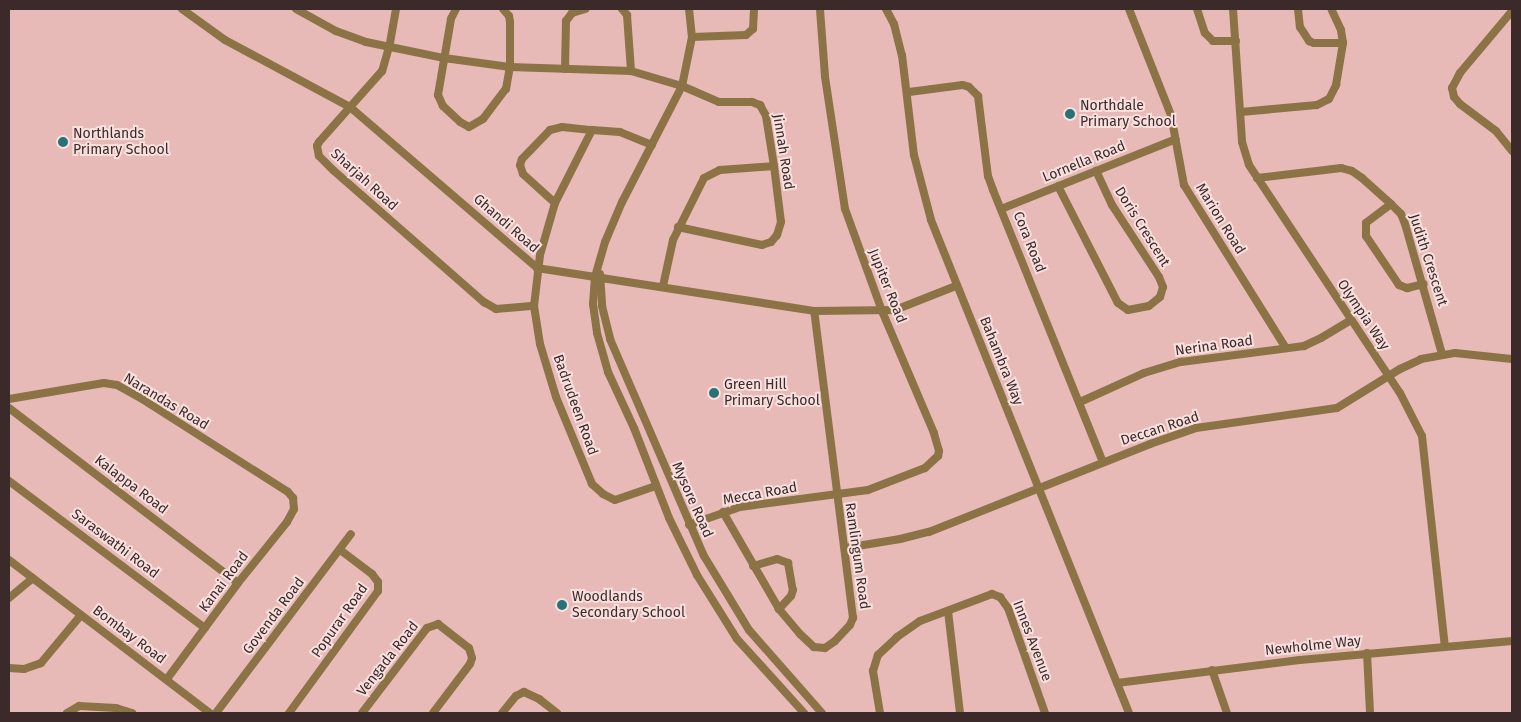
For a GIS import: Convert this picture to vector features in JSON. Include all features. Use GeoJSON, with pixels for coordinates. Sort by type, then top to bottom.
{"type":"FeatureCollection","features":[{"type":"Feature","properties":{"kind":"street","name":"Ghandi Road"},"geometry":{"type":"LineString","coordinates":[[182,9],[225,40],[350,107],[537,268],[663,286],[814,311],[882,311],[910,305],[956,286]]}},
{"type":"Feature","properties":{"kind":"street","name":"Jinnah Road"},"geometry":{"type":"LineString","coordinates":[[296,9],[352,38],[389,47],[444,58],[510,67],[632,71],[682,86],[720,102],[752,102],[760,105],[766,116],[774,166],[781,222],[777,235],[771,242],[762,245],[678,227]]}},
{"type":"Feature","properties":{"kind":"street","name":"Sharjah Road"},"geometry":{"type":"LineString","coordinates":[[396,9],[389,47],[382,71],[319,142],[317,151],[325,163],[484,302],[496,308],[534,306]]}},
{"type":"Feature","properties":{"kind":"street"},"geometry":{"type":"LineString","coordinates":[[456,9],[451,19],[438,89],[440,101],[460,122],[469,127],[483,120],[503,95],[510,67],[510,22],[509,16],[503,9]]}},
{"type":"Feature","properties":{"kind":"street"},"geometry":{"type":"LineString","coordinates":[[565,69],[566,20],[572,13],[584,9]]}},
{"type":"Feature","properties":{"kind":"street"},"geometry":{"type":"LineString","coordinates":[[622,9],[627,15],[632,71]]}},
{"type":"Feature","properties":{"kind":"street","name":"Mysore Road"},"geometry":{"type":"LineString","coordinates":[[689,9],[692,37],[682,86],[612,222],[599,268],[595,319],[601,349],[656,486],[686,554],[716,608],[747,651],[804,713]]}},
{"type":"Feature","properties":{"kind":"street"},"geometry":{"type":"LineString","coordinates":[[692,37],[728,38],[746,35],[753,29],[754,9]]}},
{"type":"Feature","properties":{"kind":"street","name":"Jupiter Road"},"geometry":{"type":"LineString","coordinates":[[820,9],[825,76],[845,209],[882,311],[934,433],[939,451],[935,460],[925,468],[882,485],[836,495]]}},
{"type":"Feature","properties":{"kind":"street","name":"Bahambra Way"},"geometry":{"type":"LineString","coordinates":[[886,9],[898,35],[908,92],[914,155],[921,186],[956,286],[1129,713]]}},
{"type":"Feature","properties":{"kind":"street","name":"Marion Road"},"geometry":{"type":"LineString","coordinates":[[1129,9],[1171,115],[1181,179],[1191,199],[1286,348]]}},
{"type":"Feature","properties":{"kind":"street"},"geometry":{"type":"LineString","coordinates":[[1197,9],[1206,33],[1212,41],[1236,41]]}},
{"type":"Feature","properties":{"kind":"street","name":"Olympia Way"},"geometry":{"type":"LineString","coordinates":[[1232,9],[1244,152],[1256,178],[1410,409],[1422,436],[1445,647]]}},
{"type":"Feature","properties":{"kind":"street"},"geometry":{"type":"LineString","coordinates":[[1298,9],[1300,27],[1309,41],[1314,43],[1344,43]]}},
{"type":"Feature","properties":{"kind":"street"},"geometry":{"type":"LineString","coordinates":[[1241,112],[1324,102],[1332,95],[1336,85],[1344,43],[1341,30],[1330,9]]}},
{"type":"Feature","properties":{"kind":"street"},"geometry":{"type":"LineString","coordinates":[[1512,11],[1460,73],[1452,88],[1454,98],[1496,131],[1512,150]]}},
{"type":"Feature","properties":{"kind":"street","name":"Cora Road"},"geometry":{"type":"LineString","coordinates":[[908,92],[963,85],[975,91],[980,105],[988,176],[1103,462]]}},
{"type":"Feature","properties":{"kind":"street"},"geometry":{"type":"LineString","coordinates":[[555,203],[523,174],[520,165],[522,159],[550,130],[562,127],[620,132],[652,145]]}},
{"type":"Feature","properties":{"kind":"street","name":"Badrudeen Road"},"geometry":{"type":"LineString","coordinates":[[592,130],[555,203],[537,268],[534,306],[540,344],[556,397],[592,484],[603,494],[615,500],[656,486]]}},
{"type":"Feature","properties":{"kind":"street","name":"Lornella Road"},"geometry":{"type":"LineString","coordinates":[[1001,209],[1176,139]]}},
{"type":"Feature","properties":{"kind":"street"},"geometry":{"type":"LineString","coordinates":[[663,286],[669,254],[678,227],[699,185],[709,174],[720,170],[774,166]]}},
{"type":"Feature","properties":{"kind":"street","name":"Judith Crescent"},"geometry":{"type":"LineString","coordinates":[[1256,178],[1341,168],[1352,171],[1362,178],[1391,204],[1401,214],[1424,284],[1442,354]]}},
{"type":"Feature","properties":{"kind":"street","name":"Doris Crescent"},"geometry":{"type":"LineString","coordinates":[[1058,186],[1118,302],[1128,310],[1149,306],[1162,292],[1163,287],[1159,277],[1112,205],[1096,171]]}},
{"type":"Feature","properties":{"kind":"street"},"geometry":{"type":"LineString","coordinates":[[1391,204],[1366,223],[1366,236],[1399,285],[1407,288],[1424,284]]}},
{"type":"Feature","properties":{"kind":"street","name":"Mysore Road"},"geometry":{"type":"LineString","coordinates":[[598,276],[602,306],[610,339],[689,525],[712,571],[750,630],[822,713]]}},
{"type":"Feature","properties":{"kind":"street","name":"Ramlingum Road"},"geometry":{"type":"LineString","coordinates":[[723,512],[779,609],[814,647],[825,648],[835,641],[850,625],[853,618],[814,311]]}},
{"type":"Feature","properties":{"kind":"street","name":"Nerina Road"},"geometry":{"type":"LineString","coordinates":[[1080,402],[1144,373],[1180,362],[1311,343],[1351,320]]}},
{"type":"Feature","properties":{"kind":"street","name":"Deccan Road"},"geometry":{"type":"LineString","coordinates":[[845,548],[915,536],[1103,462],[1196,428],[1309,414],[1337,408],[1410,363],[1442,354],[1472,353],[1512,359]]}},
{"type":"Feature","properties":{"kind":"street","name":"Narandas Road"},"geometry":{"type":"LineString","coordinates":[[9,399],[92,385],[117,385],[288,492],[293,498]]}},
{"type":"Feature","properties":{"kind":"street","name":"Kalappa Road"},"geometry":{"type":"LineString","coordinates":[[9,408],[238,583]]}},
{"type":"Feature","properties":{"kind":"street","name":"Saraswathi Road"},"geometry":{"type":"LineString","coordinates":[[9,481],[205,628]]}},
{"type":"Feature","properties":{"kind":"street","name":"Mecca Road"},"geometry":{"type":"LineString","coordinates":[[689,525],[723,512],[760,504],[836,495]]}},
{"type":"Feature","properties":{"kind":"street","name":"Kanai Road"},"geometry":{"type":"LineString","coordinates":[[167,679],[238,583],[288,522],[294,508],[293,498]]}},
{"type":"Feature","properties":{"kind":"street","name":"Govenda Road"},"geometry":{"type":"LineString","coordinates":[[216,713],[351,534]]}},
{"type":"Feature","properties":{"kind":"street","name":"Popurar Road"},"geometry":{"type":"LineString","coordinates":[[289,713],[378,591],[378,582],[372,574],[340,550]]}},
{"type":"Feature","properties":{"kind":"street"},"geometry":{"type":"LineString","coordinates":[[753,566],[776,559],[788,563],[793,590],[791,596],[779,609]]}},
{"type":"Feature","properties":{"kind":"street","name":"Bombay Road"},"geometry":{"type":"LineString","coordinates":[[9,560],[210,713]]}},
{"type":"Feature","properties":{"kind":"street"},"geometry":{"type":"LineString","coordinates":[[9,598],[33,578]]}},
{"type":"Feature","properties":{"kind":"street","name":"Innes Avenue"},"geometry":{"type":"LineString","coordinates":[[880,713],[873,677],[878,655],[910,627],[992,594],[1000,597],[1008,608],[1045,713]]}},
{"type":"Feature","properties":{"kind":"street"},"geometry":{"type":"LineString","coordinates":[[948,612],[960,713]]}},
{"type":"Feature","properties":{"kind":"street"},"geometry":{"type":"LineString","coordinates":[[9,668],[24,669],[41,663],[81,615]]}},
{"type":"Feature","properties":{"kind":"street","name":"Vengada Road"},"geometry":{"type":"LineString","coordinates":[[362,713],[427,628],[438,624],[469,648],[472,658],[470,664],[433,713]]}},
{"type":"Feature","properties":{"kind":"street","name":"Newholme Way"},"geometry":{"type":"LineString","coordinates":[[1117,683],[1212,670],[1367,653],[1512,641]]}},
{"type":"Feature","properties":{"kind":"street"},"geometry":{"type":"LineString","coordinates":[[1367,653],[1370,713]]}},
{"type":"Feature","properties":{"kind":"street"},"geometry":{"type":"LineString","coordinates":[[1212,670],[1227,713]]}},
{"type":"Feature","properties":{"kind":"street"},"geometry":{"type":"LineString","coordinates":[[502,713],[516,696],[524,692],[539,699],[557,713]]}},
{"type":"Feature","properties":{"kind":"street"},"geometry":{"type":"LineString","coordinates":[[67,713],[79,706],[116,708],[132,713]]}},
{"type":"Feature","properties":{"kind":"place","name":"Northdale Primary School"},"geometry":{"type":"Point","coordinates":[1070,114]}},
{"type":"Feature","properties":{"kind":"place","name":"Northlands Primary School"},"geometry":{"type":"Point","coordinates":[63,142]}},
{"type":"Feature","properties":{"kind":"place","name":"Green Hill Primary School"},"geometry":{"type":"Point","coordinates":[714,393]}},
{"type":"Feature","properties":{"kind":"place","name":"Woodlands Secondary School"},"geometry":{"type":"Point","coordinates":[562,605]}}]}
